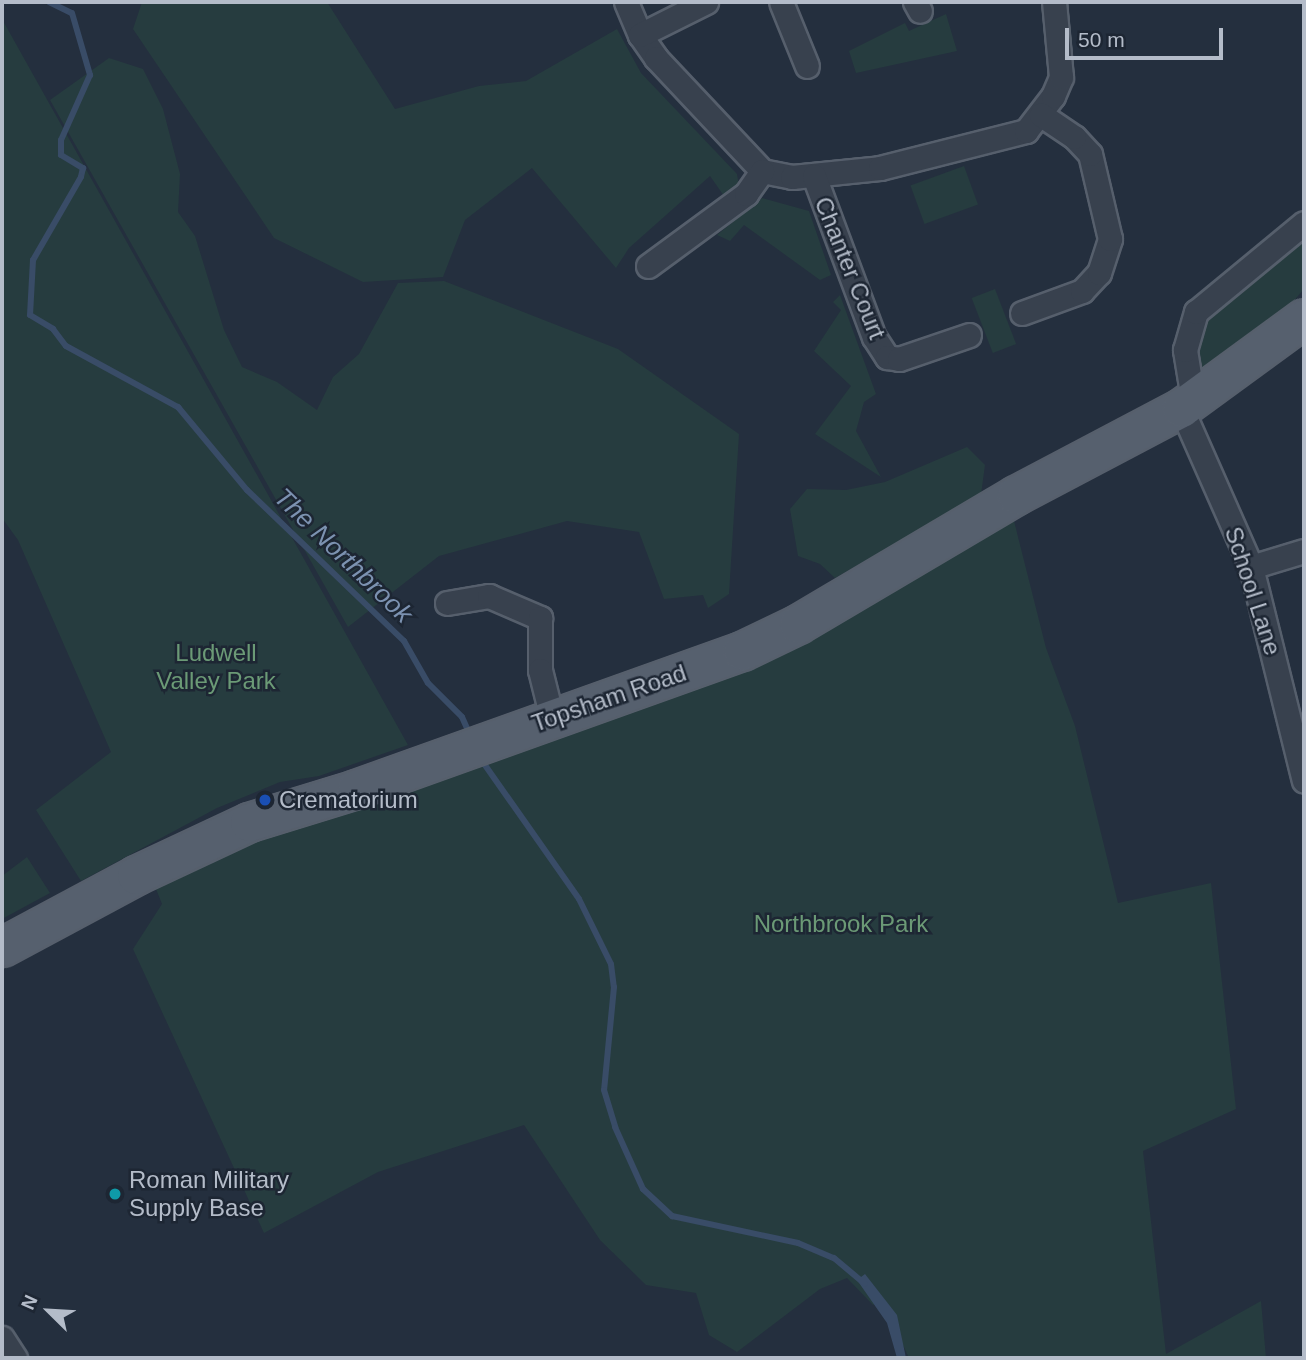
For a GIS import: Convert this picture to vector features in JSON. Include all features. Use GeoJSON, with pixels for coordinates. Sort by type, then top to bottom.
{"type":"FeatureCollection","features":[{"type":"Feature","properties":{"kind":"main road","name":"Topsham Road"},"geometry":{"type":"LineString","coordinates":[[2,947],[136,875],[248,822],[742,651],[798,624],[1016,495],[1187,403],[1304,318]]}},
{"type":"Feature","properties":{"kind":"street"},"geometry":{"type":"LineString","coordinates":[[706,2],[633,20],[762,171],[792,177],[880,168],[1026,131],[1041,115],[1053,96],[1063,64],[1054,2]]}},
{"type":"Feature","properties":{"kind":"street"},"geometry":{"type":"LineString","coordinates":[[781,2],[807,66]]}},
{"type":"Feature","properties":{"kind":"street"},"geometry":{"type":"LineString","coordinates":[[1022,313],[1082,291],[1099,273],[1111,239],[1090,154],[1074,137],[1041,115]]}},
{"type":"Feature","properties":{"kind":"street"},"geometry":{"type":"LineString","coordinates":[[648,266],[746,194],[762,171]]}},
{"type":"Feature","properties":{"kind":"street","name":"Chanter Court"},"geometry":{"type":"LineString","coordinates":[[814,176],[874,337],[887,357],[899,359],[969,335]]}},
{"type":"Feature","properties":{"kind":"street"},"geometry":{"type":"LineString","coordinates":[[1187,403],[1185,349],[1196,312],[1304,223]]}},
{"type":"Feature","properties":{"kind":"street","name":"School Lane"},"geometry":{"type":"LineString","coordinates":[[1187,403],[1251,567],[1304,781]]}},
{"type":"Feature","properties":{"kind":"street"},"geometry":{"type":"LineString","coordinates":[[1251,567],[1304,551]]}},
{"type":"Feature","properties":{"kind":"street"},"geometry":{"type":"LineString","coordinates":[[447,603],[489,596],[540,618],[540,670],[552,718]]}},
{"type":"Feature","properties":{"kind":"street"},"geometry":{"type":"LineString","coordinates":[[2,1338],[15,1358]]}},
{"type":"Feature","properties":{"kind":"green space"},"geometry":{"type":"Polygon","coordinates":[[[142,2],[327,2],[395,109],[479,86],[526,81],[617,29],[641,73],[737,174],[739,186],[724,196],[710,176],[629,248],[616,268],[532,168],[465,220],[443,277],[363,282],[274,238],[133,29],[142,2]]]}},
{"type":"Feature","properties":{"kind":"green space"},"geometry":{"type":"Polygon","coordinates":[[[946,14],[957,51],[856,73],[849,51],[905,23],[909,31],[946,14]]]}},
{"type":"Feature","properties":{"kind":"green space","name":"Ludwell Valley Park"},"geometry":{"type":"Polygon","coordinates":[[[2,19],[408,745],[319,776],[280,782],[217,808],[81,881],[36,810],[111,752],[18,540],[2,518],[2,19]]]}},
{"type":"Feature","properties":{"kind":"green space"},"geometry":{"type":"Polygon","coordinates":[[[109,58],[143,69],[163,109],[180,174],[178,212],[195,236],[224,330],[242,367],[277,382],[317,410],[333,377],[359,354],[398,283],[444,281],[618,349],[739,434],[729,594],[708,608],[703,595],[664,599],[639,532],[567,521],[439,556],[348,627],[50,100],[109,58]]]}},
{"type":"Feature","properties":{"kind":"green space"},"geometry":{"type":"Polygon","coordinates":[[[964,166],[978,205],[924,224],[910,185],[964,166]]]}},
{"type":"Feature","properties":{"kind":"green space"},"geometry":{"type":"Polygon","coordinates":[[[762,198],[809,211],[831,275],[820,280],[744,225],[730,241],[717,235],[762,198]]]}},
{"type":"Feature","properties":{"kind":"green space"},"geometry":{"type":"Polygon","coordinates":[[[1304,230],[1304,289],[1271,327],[1195,381],[1195,323],[1304,230]]]}},
{"type":"Feature","properties":{"kind":"green space"},"geometry":{"type":"Polygon","coordinates":[[[995,289],[1016,344],[993,353],[972,298],[995,289]]]}},
{"type":"Feature","properties":{"kind":"green space"},"geometry":{"type":"Polygon","coordinates":[[[840,295],[876,394],[864,402],[856,431],[881,477],[815,434],[851,386],[814,351],[841,310],[833,302],[840,295]]]}},
{"type":"Feature","properties":{"kind":"green space"},"geometry":{"type":"Polygon","coordinates":[[[967,447],[985,465],[981,495],[835,578],[820,564],[798,556],[790,509],[807,489],[846,490],[885,482],[967,447]]]}},
{"type":"Feature","properties":{"kind":"green space","name":"Northbrook Park"},"geometry":{"type":"Polygon","coordinates":[[[1012,513],[1046,648],[1075,726],[1118,903],[1211,883],[1236,1109],[1143,1151],[1166,1354],[1261,1301],[1266,1358],[909,1358],[882,1300],[873,1305],[847,1278],[820,1289],[737,1352],[709,1335],[696,1293],[646,1285],[600,1240],[524,1125],[378,1172],[264,1233],[133,949],[162,904],[154,884],[265,834],[762,661],[1012,513]]]}},
{"type":"Feature","properties":{"kind":"green space"},"geometry":{"type":"Polygon","coordinates":[[[27,857],[50,893],[2,919],[2,876],[27,857]]]}},
{"type":"Feature","properties":{"kind":"water"},"geometry":{"type":"Polygon","coordinates":[[[865,1274],[897,1315],[906,1358],[897,1358],[887,1323],[857,1280],[865,1274]]]}},
{"type":"Feature","properties":{"kind":"waterway","name":"The Northbrook"},"geometry":{"type":"LineString","coordinates":[[49,2],[72,13],[90,75],[61,140],[61,155],[83,168],[81,177],[33,260],[30,315],[53,329],[66,346],[178,407],[247,490],[404,641],[428,683],[462,717],[470,735]]}},
{"type":"Feature","properties":{"kind":"waterway","name":"The Northbrook"},"geometry":{"type":"LineString","coordinates":[[480,758],[579,899],[611,964],[614,987],[604,1090],[615,1127],[643,1189],[672,1216],[798,1243],[834,1258],[865,1284]]}},
{"type":"Feature","properties":{"kind":"place","name":"Crematorium"},"geometry":{"type":"Point","coordinates":[265,800]}},
{"type":"Feature","properties":{"kind":"place","name":"Roman Military Supply Base"},"geometry":{"type":"Point","coordinates":[115,1194]}}]}
